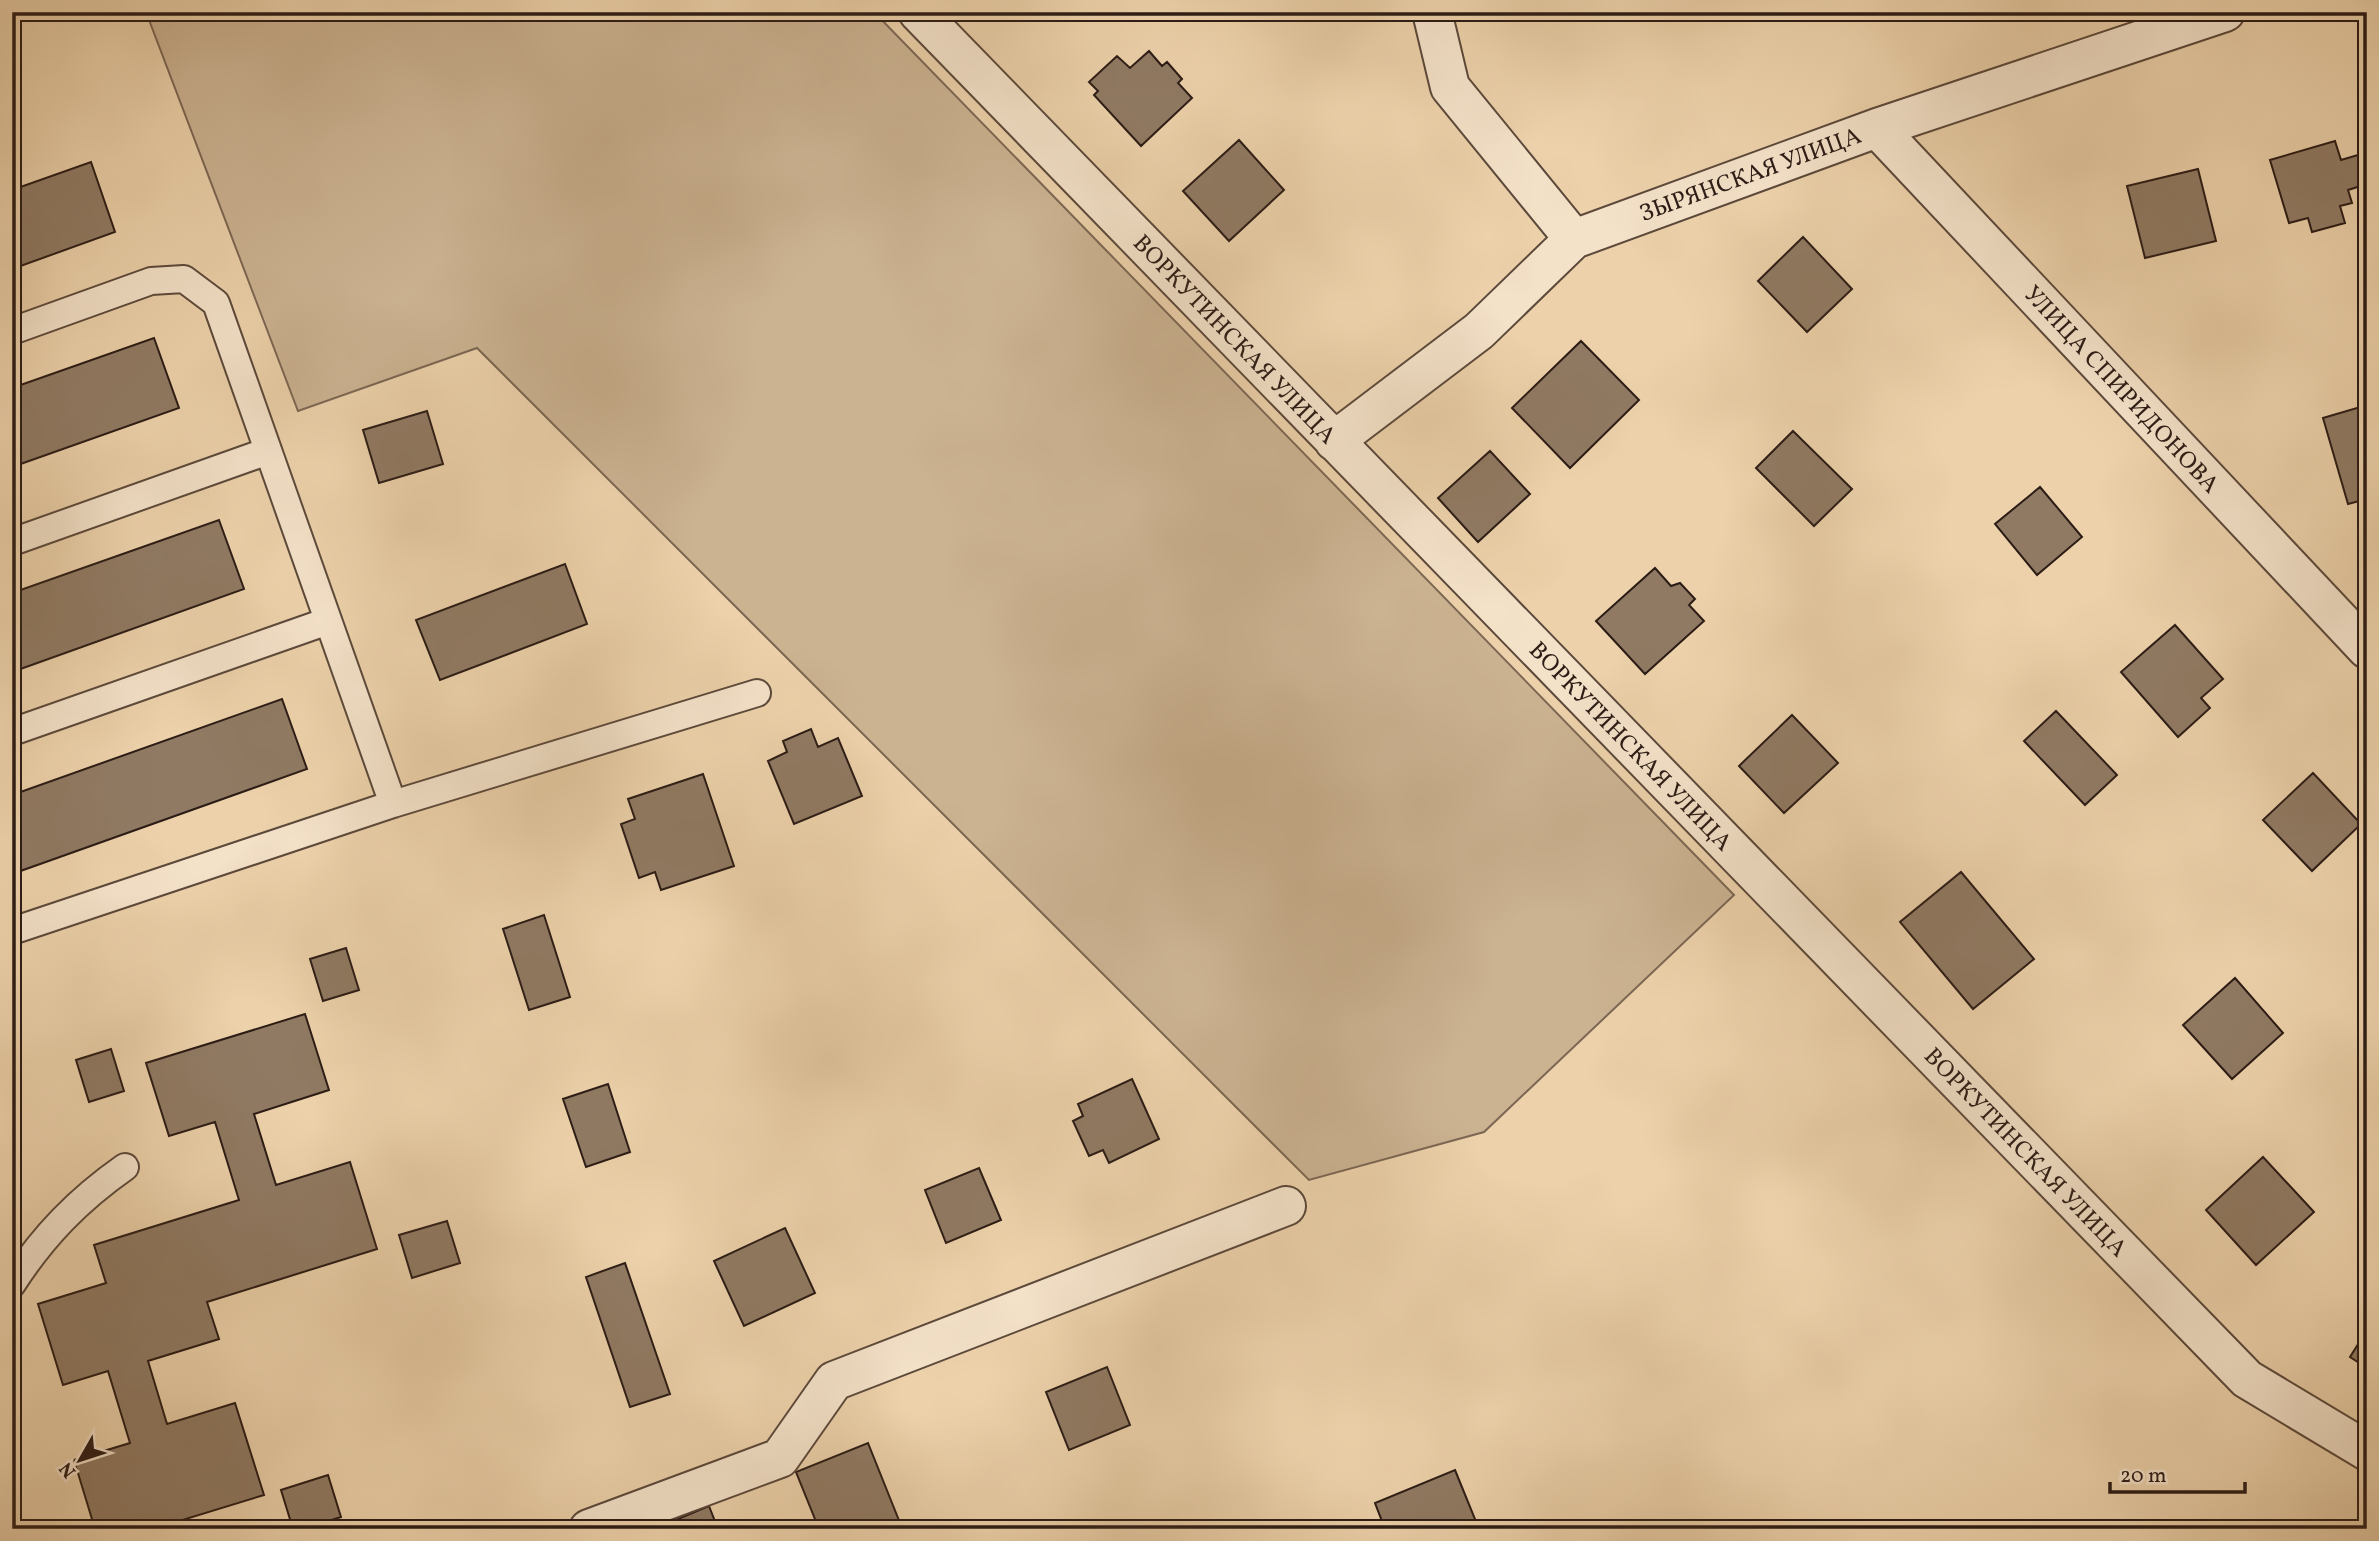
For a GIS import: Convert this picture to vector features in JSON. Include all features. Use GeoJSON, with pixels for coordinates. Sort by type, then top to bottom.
{"type":"FeatureCollection","features":[{"type":"Feature","properties":{"kind":"street","name":"ВОРКУТИНСКАЯ УЛИЦА"},"geometry":{"type":"LineString","coordinates":[[918,12],[2247,1379],[2367,1451]]}},
{"type":"Feature","properties":{"kind":"street"},"geometry":{"type":"LineString","coordinates":[[1432,12],[1450,87],[1574,239]]}},
{"type":"Feature","properties":{"kind":"street","name":"ЗЫРЯНСКАЯ УЛИЦА"},"geometry":{"type":"LineString","coordinates":[[1334,441],[1479,331],[1574,239],[1877,128],[2225,12]]}},
{"type":"Feature","properties":{"kind":"street","name":"УЛИЦА СПИРИДОНОВА"},"geometry":{"type":"LineString","coordinates":[[1877,128],[2351,611],[2367,649]]}},
{"type":"Feature","properties":{"kind":"street"},"geometry":{"type":"LineString","coordinates":[[589,1529],[780,1458],[834,1381],[1286,1206]]}},
{"type":"Feature","properties":{"kind":"lane"},"geometry":{"type":"LineString","coordinates":[[12,331],[151,281],[184,279],[216,303],[393,804]]}},
{"type":"Feature","properties":{"kind":"lane"},"geometry":{"type":"LineString","coordinates":[[12,542],[268,451]]}},
{"type":"Feature","properties":{"kind":"lane"},"geometry":{"type":"LineString","coordinates":[[12,732],[328,621]]}},
{"type":"Feature","properties":{"kind":"lane"},"geometry":{"type":"LineString","coordinates":[[12,931],[393,804],[757,693]]}},
{"type":"Feature","properties":{"kind":"lane"},"geometry":{"type":"LineString","coordinates":[[12,1284],[58,1222],[87,1194],[125,1167]]}},
{"type":"Feature","properties":{"kind":"shaded area"},"geometry":{"type":"Polygon","coordinates":[[[146,12],[874,12],[1734,895],[1484,1132],[1309,1180],[477,348],[298,411],[146,12]]]}},
{"type":"Feature","properties":{"kind":"building"},"geometry":{"type":"Polygon","coordinates":[[[1149,51],[1162,66],[1167,62],[1182,79],[1178,83],[1192,98],[1141,146],[1094,95],[1098,91],[1089,82],[1117,56],[1130,68],[1149,51]]]}},
{"type":"Feature","properties":{"kind":"building"},"geometry":{"type":"Polygon","coordinates":[[[1239,140],[1284,190],[1229,241],[1183,191],[1239,140]]]}},
{"type":"Feature","properties":{"kind":"building"},"geometry":{"type":"Polygon","coordinates":[[[2335,141],[2341,160],[2358,155],[2367,184],[2348,190],[2352,203],[2340,206],[2345,223],[2312,232],[2308,218],[2289,223],[2270,160],[2335,141]]]}},
{"type":"Feature","properties":{"kind":"building"},"geometry":{"type":"Polygon","coordinates":[[[91,162],[115,232],[12,269],[12,190],[91,162]]]}},
{"type":"Feature","properties":{"kind":"building"},"geometry":{"type":"Polygon","coordinates":[[[2198,169],[2216,241],[2145,258],[2127,186],[2198,169]]]}},
{"type":"Feature","properties":{"kind":"building"},"geometry":{"type":"Polygon","coordinates":[[[1803,237],[1852,289],[1807,332],[1758,281],[1803,237]]]}},
{"type":"Feature","properties":{"kind":"building"},"geometry":{"type":"Polygon","coordinates":[[[154,338],[179,408],[12,467],[12,388],[154,338]]]}},
{"type":"Feature","properties":{"kind":"building"},"geometry":{"type":"Polygon","coordinates":[[[1581,341],[1639,400],[1570,468],[1512,408],[1581,341]]]}},
{"type":"Feature","properties":{"kind":"building"},"geometry":{"type":"Polygon","coordinates":[[[2367,405],[2367,499],[2348,504],[2323,418],[2367,405]]]}},
{"type":"Feature","properties":{"kind":"building"},"geometry":{"type":"Polygon","coordinates":[[[427,411],[443,464],[379,483],[363,430],[427,411]]]}},
{"type":"Feature","properties":{"kind":"building"},"geometry":{"type":"Polygon","coordinates":[[[1793,431],[1852,489],[1814,526],[1756,468],[1793,431]]]}},
{"type":"Feature","properties":{"kind":"building"},"geometry":{"type":"Polygon","coordinates":[[[1490,451],[1530,494],[1478,542],[1438,498],[1490,451]]]}},
{"type":"Feature","properties":{"kind":"building"},"geometry":{"type":"Polygon","coordinates":[[[2040,487],[2082,537],[2037,575],[1995,524],[2040,487]]]}},
{"type":"Feature","properties":{"kind":"building"},"geometry":{"type":"Polygon","coordinates":[[[219,520],[244,589],[12,672],[12,593],[219,520]]]}},
{"type":"Feature","properties":{"kind":"building"},"geometry":{"type":"Polygon","coordinates":[[[565,564],[587,624],[440,680],[416,620],[565,564]]]}},
{"type":"Feature","properties":{"kind":"building"},"geometry":{"type":"Polygon","coordinates":[[[1655,568],[1671,586],[1680,583],[1695,599],[1689,605],[1704,621],[1645,674],[1596,621],[1655,568]]]}},
{"type":"Feature","properties":{"kind":"building"},"geometry":{"type":"Polygon","coordinates":[[[2175,625],[2223,679],[2201,698],[2210,708],[2178,737],[2121,672],[2175,625]]]}},
{"type":"Feature","properties":{"kind":"building"},"geometry":{"type":"Polygon","coordinates":[[[282,699],[307,769],[12,874],[12,795],[282,699]]]}},
{"type":"Feature","properties":{"kind":"building"},"geometry":{"type":"Polygon","coordinates":[[[2056,711],[2117,775],[2085,805],[2024,741],[2056,711]]]}},
{"type":"Feature","properties":{"kind":"building"},"geometry":{"type":"Polygon","coordinates":[[[1792,715],[1838,763],[1784,813],[1739,766],[1792,715]]]}},
{"type":"Feature","properties":{"kind":"building"},"geometry":{"type":"Polygon","coordinates":[[[811,729],[818,747],[838,738],[862,796],[794,824],[768,761],[787,752],[783,741],[811,729]]]}},
{"type":"Feature","properties":{"kind":"building"},"geometry":{"type":"Polygon","coordinates":[[[2313,773],[2361,824],[2312,871],[2263,820],[2313,773]]]}},
{"type":"Feature","properties":{"kind":"building"},"geometry":{"type":"Polygon","coordinates":[[[703,774],[734,866],[661,890],[655,872],[639,878],[621,824],[635,819],[628,799],[703,774]]]}},
{"type":"Feature","properties":{"kind":"building"},"geometry":{"type":"Polygon","coordinates":[[[1961,872],[2034,959],[1973,1009],[1900,922],[1961,872]]]}},
{"type":"Feature","properties":{"kind":"building"},"geometry":{"type":"Polygon","coordinates":[[[544,915],[570,997],[529,1010],[503,929],[544,915]]]}},
{"type":"Feature","properties":{"kind":"building"},"geometry":{"type":"Polygon","coordinates":[[[346,948],[359,990],[323,1001],[310,959],[346,948]]]}},
{"type":"Feature","properties":{"kind":"building"},"geometry":{"type":"Polygon","coordinates":[[[2235,978],[2283,1033],[2232,1079],[2183,1025],[2235,978]]]}},
{"type":"Feature","properties":{"kind":"building"},"geometry":{"type":"Polygon","coordinates":[[[305,1014],[329,1090],[254,1114],[276,1185],[350,1162],[377,1249],[207,1302],[219,1339],[148,1361],[167,1424],[235,1403],[264,1495],[153,1529],[95,1529],[74,1460],[130,1443],[108,1371],[63,1385],[38,1304],[106,1283],[94,1245],[239,1200],[215,1122],[169,1136],[146,1063],[305,1014]]]}},
{"type":"Feature","properties":{"kind":"building"},"geometry":{"type":"Polygon","coordinates":[[[111,1049],[124,1091],[89,1102],[76,1060],[111,1049]]]}},
{"type":"Feature","properties":{"kind":"building"},"geometry":{"type":"Polygon","coordinates":[[[1132,1079],[1159,1139],[1109,1163],[1103,1150],[1089,1156],[1073,1121],[1083,1116],[1078,1104],[1132,1079]]]}},
{"type":"Feature","properties":{"kind":"building"},"geometry":{"type":"Polygon","coordinates":[[[608,1084],[630,1152],[586,1167],[563,1099],[608,1084]]]}},
{"type":"Feature","properties":{"kind":"building"},"geometry":{"type":"Polygon","coordinates":[[[2263,1157],[2314,1212],[2256,1265],[2206,1210],[2263,1157]]]}},
{"type":"Feature","properties":{"kind":"building"},"geometry":{"type":"Polygon","coordinates":[[[979,1168],[1001,1220],[946,1243],[925,1190],[979,1168]]]}},
{"type":"Feature","properties":{"kind":"building"},"geometry":{"type":"Polygon","coordinates":[[[447,1221],[460,1263],[412,1278],[399,1235],[447,1221]]]}},
{"type":"Feature","properties":{"kind":"building"},"geometry":{"type":"Polygon","coordinates":[[[785,1228],[815,1293],[744,1326],[714,1261],[785,1228]]]}},
{"type":"Feature","properties":{"kind":"building"},"geometry":{"type":"Polygon","coordinates":[[[625,1263],[670,1394],[630,1407],[586,1277],[625,1263]]]}},
{"type":"Feature","properties":{"kind":"building"},"geometry":{"type":"Polygon","coordinates":[[[2367,1330],[2367,1368],[2350,1357],[2367,1330]]]}},
{"type":"Feature","properties":{"kind":"building"},"geometry":{"type":"Polygon","coordinates":[[[1107,1367],[1130,1425],[1069,1450],[1046,1392],[1107,1367]]]}},
{"type":"Feature","properties":{"kind":"building"},"geometry":{"type":"Polygon","coordinates":[[[868,1443],[900,1523],[885,1529],[819,1529],[796,1472],[868,1443]]]}},
{"type":"Feature","properties":{"kind":"building"},"geometry":{"type":"Polygon","coordinates":[[[1455,1470],[1479,1529],[1385,1529],[1375,1503],[1455,1470]]]}},
{"type":"Feature","properties":{"kind":"building"},"geometry":{"type":"Polygon","coordinates":[[[328,1475],[341,1517],[303,1529],[293,1529],[281,1490],[328,1475]]]}},
{"type":"Feature","properties":{"kind":"building"},"geometry":{"type":"Polygon","coordinates":[[[709,1506],[718,1529],[654,1529],[709,1506]]]}}]}
